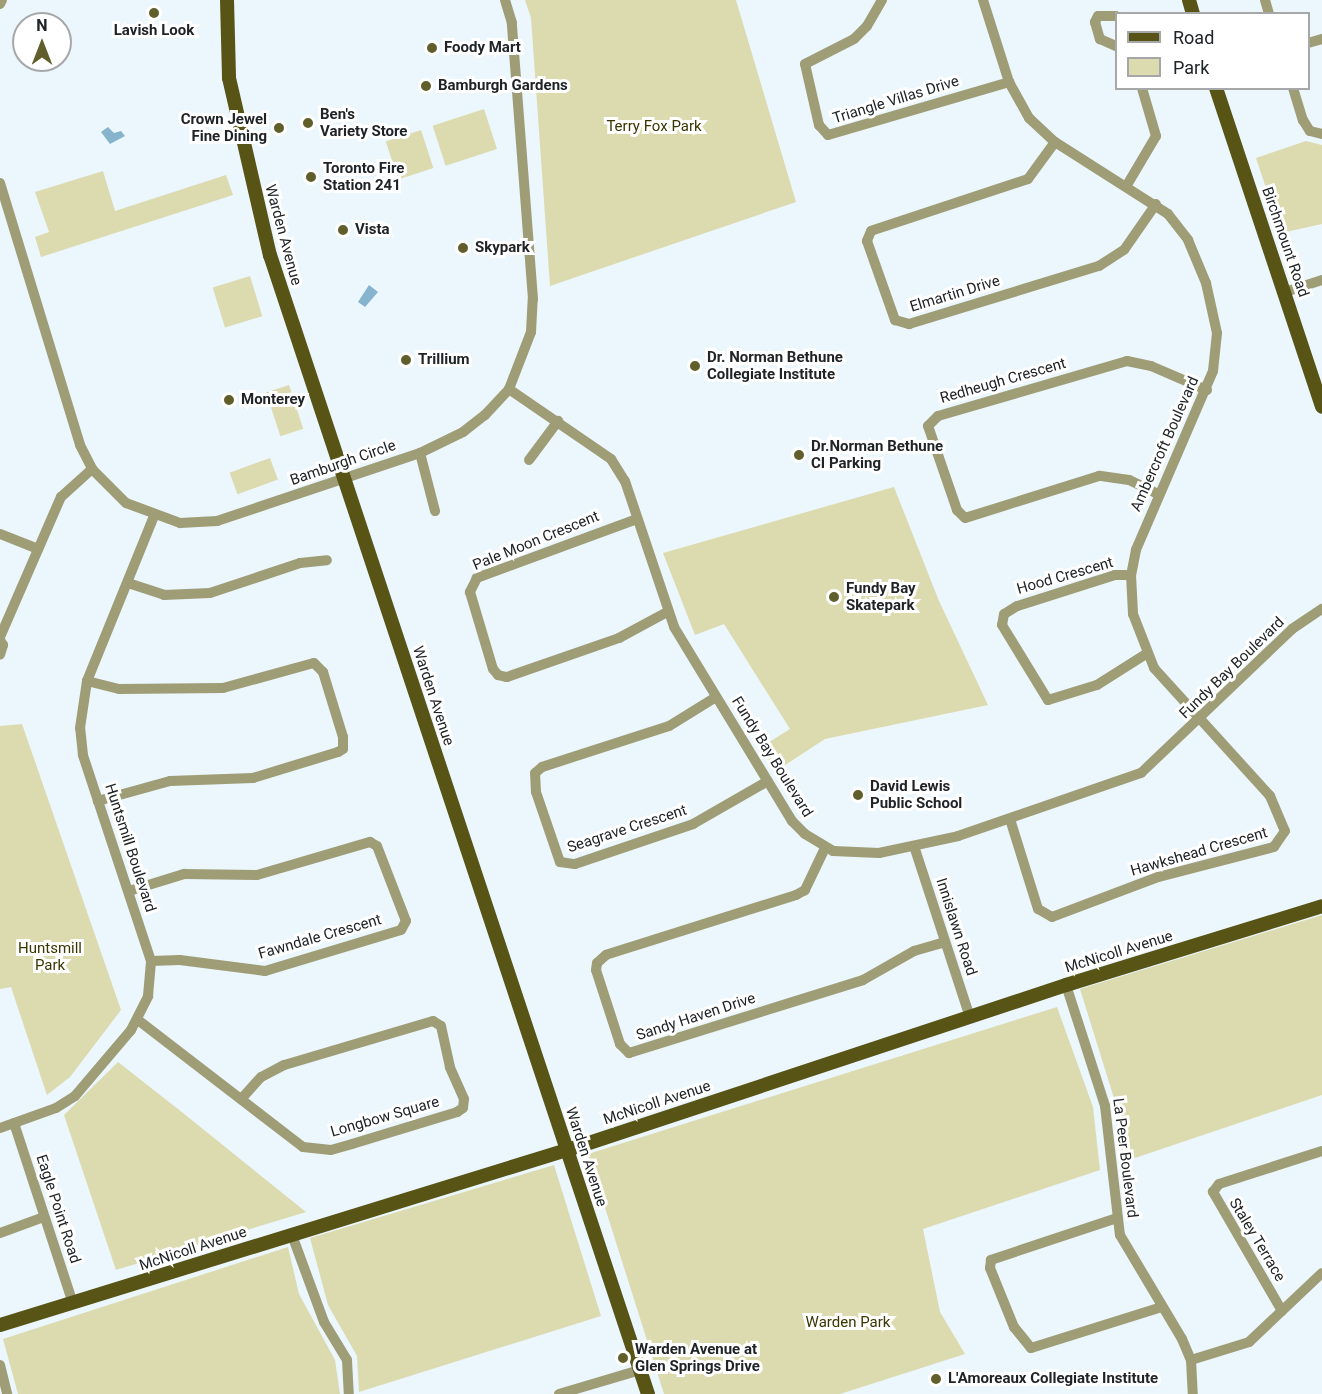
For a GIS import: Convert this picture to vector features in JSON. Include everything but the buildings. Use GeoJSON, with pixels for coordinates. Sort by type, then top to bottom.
{"type":"FeatureCollection","features":[{"type":"Feature","properties":{"kind":"main road","name":"Warden Avenue"},"geometry":{"type":"LineString","coordinates":[[227,0],[228,67],[242,141],[270,255],[648,1394]]}},
{"type":"Feature","properties":{"kind":"main road","name":"Birchmount Road"},"geometry":{"type":"LineString","coordinates":[[1217,90],[1322,407]]}},
{"type":"Feature","properties":{"kind":"main road","name":"McNicoll Avenue"},"geometry":{"type":"LineString","coordinates":[[0,1325],[567,1149],[1066,985],[1322,906]]}},
{"type":"Feature","properties":{"kind":"street"},"geometry":{"type":"LineString","coordinates":[[0,4],[2,0]]}},
{"type":"Feature","properties":{"kind":"street","name":"Bamburgh Circle"},"geometry":{"type":"LineString","coordinates":[[0,183],[46,339],[92,470],[126,503],[154,516],[180,523],[217,521],[420,453],[463,432],[509,389],[527,346],[533,299],[512,23],[505,0]]}},
{"type":"Feature","properties":{"kind":"street","name":"Triangle Villas Drive"},"geometry":{"type":"LineString","coordinates":[[882,0],[867,26],[854,39],[805,64],[819,125],[828,135],[1009,82]]}},
{"type":"Feature","properties":{"kind":"street","name":"Ambercroft Boulevard"},"geometry":{"type":"LineString","coordinates":[[983,0],[1009,82],[1029,118],[1055,142],[1156,204],[1188,240],[1210,294],[1217,342],[1207,390],[1141,535],[1131,575],[1133,614],[1146,654],[1164,682],[1200,720]]}},
{"type":"Feature","properties":{"kind":"street"},"geometry":{"type":"LineString","coordinates":[[1115,16],[1098,16],[1095,22],[1100,39],[1115,46]]}},
{"type":"Feature","properties":{"kind":"street"},"geometry":{"type":"LineString","coordinates":[[1127,185],[1156,136],[1143,90]]}},
{"type":"Feature","properties":{"kind":"street"},"geometry":{"type":"LineString","coordinates":[[1294,90],[1303,120],[1310,131],[1322,134]]}},
{"type":"Feature","properties":{"kind":"street","name":"Elmartin Drive"},"geometry":{"type":"LineString","coordinates":[[1055,142],[1028,179],[871,231],[867,241],[895,320],[909,324],[1099,266],[1124,250],[1156,204]]}},
{"type":"Feature","properties":{"kind":"street"},"geometry":{"type":"LineString","coordinates":[[1285,292],[1322,280]]}},
{"type":"Feature","properties":{"kind":"street","name":"Redheugh Crescent"},"geometry":{"type":"LineString","coordinates":[[1158,494],[1129,480],[1099,476],[965,518],[957,510],[928,426],[938,416],[1127,361],[1151,366],[1207,390]]}},
{"type":"Feature","properties":{"kind":"street","name":"Fundy Bay Boulevard"},"geometry":{"type":"LineString","coordinates":[[509,389],[611,459],[625,480],[667,612],[792,821],[825,848],[867,854],[914,846],[1010,819],[1141,773],[1200,720],[1292,629],[1322,609]]}},
{"type":"Feature","properties":{"kind":"street"},"geometry":{"type":"LineString","coordinates":[[529,460],[558,421]]}},
{"type":"Feature","properties":{"kind":"street"},"geometry":{"type":"LineString","coordinates":[[420,453],[434,493],[435,512]]}},
{"type":"Feature","properties":{"kind":"street"},"geometry":{"type":"LineString","coordinates":[[0,655],[3,645],[0,638],[63,493],[92,470]]}},
{"type":"Feature","properties":{"kind":"street","name":"Huntsmill Boulevard"},"geometry":{"type":"LineString","coordinates":[[0,1128],[71,1099],[138,1020],[149,990],[151,961],[98,801],[80,728],[87,681],[154,516]]}},
{"type":"Feature","properties":{"kind":"street","name":"Pale Moon Crescent"},"geometry":{"type":"LineString","coordinates":[[637,519],[477,578],[471,584],[471,598],[493,669],[498,675],[507,677],[619,638],[667,612]]}},
{"type":"Feature","properties":{"kind":"street"},"geometry":{"type":"LineString","coordinates":[[0,534],[38,549]]}},
{"type":"Feature","properties":{"kind":"street"},"geometry":{"type":"LineString","coordinates":[[128,584],[164,595],[210,593],[300,563],[327,560]]}},
{"type":"Feature","properties":{"kind":"street","name":"Hood Crescent"},"geometry":{"type":"LineString","coordinates":[[1131,575],[1115,574],[1017,606],[1004,614],[1002,625],[1048,700],[1098,685],[1146,654]]}},
{"type":"Feature","properties":{"kind":"street"},"geometry":{"type":"LineString","coordinates":[[87,681],[119,689],[223,688],[314,663],[322,672],[343,737],[343,749],[338,752],[253,778],[170,781],[98,801]]}},
{"type":"Feature","properties":{"kind":"street","name":"Seagrave Crescent"},"geometry":{"type":"LineString","coordinates":[[716,697],[669,726],[542,767],[535,773],[536,792],[560,862],[575,864],[693,825],[768,781]]}},
{"type":"Feature","properties":{"kind":"street","name":"Hawkshead Crescent"},"geometry":{"type":"LineString","coordinates":[[1010,819],[1038,909],[1052,917],[1158,877],[1237,858],[1280,843],[1286,831],[1270,796],[1200,720]]}},
{"type":"Feature","properties":{"kind":"street","name":"Fawndale Crescent"},"geometry":{"type":"LineString","coordinates":[[129,891],[184,874],[257,875],[370,842],[377,846],[406,921],[401,930],[265,971],[180,960],[151,961]]}},
{"type":"Feature","properties":{"kind":"street","name":"Innislawn Road"},"geometry":{"type":"LineString","coordinates":[[914,846],[970,1017]]}},
{"type":"Feature","properties":{"kind":"street","name":"Sandy Haven Drive"},"geometry":{"type":"LineString","coordinates":[[825,848],[805,890],[796,895],[606,955],[597,963],[596,970],[620,1044],[629,1053],[863,980],[914,951],[945,942]]}},
{"type":"Feature","properties":{"kind":"street","name":"La Peer Boulevard"},"geometry":{"type":"LineString","coordinates":[[1066,985],[1105,1106],[1117,1218],[1128,1252],[1191,1360],[1193,1394]]}},
{"type":"Feature","properties":{"kind":"street","name":"Longbow Square"},"geometry":{"type":"LineString","coordinates":[[138,1020],[242,1098],[294,1142],[331,1150],[457,1112],[463,1108],[464,1099],[450,1067],[441,1026],[433,1021],[284,1065],[261,1077],[242,1098]]}},
{"type":"Feature","properties":{"kind":"street","name":"Eagle Point Road"},"geometry":{"type":"LineString","coordinates":[[14,1123],[73,1304]]}},
{"type":"Feature","properties":{"kind":"street","name":"Staley Terrace"},"geometry":{"type":"LineString","coordinates":[[1282,1311],[1214,1192],[1219,1184],[1322,1151]]}},
{"type":"Feature","properties":{"kind":"street"},"geometry":{"type":"LineString","coordinates":[[0,1233],[44,1217]]}},
{"type":"Feature","properties":{"kind":"street"},"geometry":{"type":"LineString","coordinates":[[1117,1218],[991,1260],[990,1268],[1014,1327],[1031,1348],[1162,1307]]}},
{"type":"Feature","properties":{"kind":"street"},"geometry":{"type":"LineString","coordinates":[[292,1235],[324,1322],[347,1360],[349,1394]]}},
{"type":"Feature","properties":{"kind":"street"},"geometry":{"type":"LineString","coordinates":[[1191,1360],[1249,1342],[1322,1273]]}},
{"type":"Feature","properties":{"kind":"street"},"geometry":{"type":"LineString","coordinates":[[0,1365],[6,1394]]}},
{"type":"Feature","properties":{"kind":"street"},"geometry":{"type":"LineString","coordinates":[[559,1394],[640,1370]]}},
{"type":"Feature","properties":{"kind":"green space","name":"Terry Fox Park"},"geometry":{"type":"Polygon","coordinates":[[[525,0],[736,0],[796,202],[550,286],[531,18],[525,0]]]}},
{"type":"Feature","properties":{"kind":"green space"},"geometry":{"type":"Polygon","coordinates":[[[484,109],[497,149],[446,166],[433,126],[484,109]]]}},
{"type":"Feature","properties":{"kind":"green space"},"geometry":{"type":"Polygon","coordinates":[[[421,130],[433,168],[398,179],[386,141],[421,130]]]}},
{"type":"Feature","properties":{"kind":"green space"},"geometry":{"type":"Polygon","coordinates":[[[1306,141],[1322,145],[1322,224],[1281,233],[1256,158],[1306,141]]]}},
{"type":"Feature","properties":{"kind":"green space"},"geometry":{"type":"Polygon","coordinates":[[[103,171],[115,211],[226,175],[233,195],[41,257],[35,237],[49,232],[35,192],[103,171]]]}},
{"type":"Feature","properties":{"kind":"green space"},"geometry":{"type":"Polygon","coordinates":[[[250,276],[262,316],[225,328],[213,287],[250,276]]]}},
{"type":"Feature","properties":{"kind":"green space"},"geometry":{"type":"Polygon","coordinates":[[[289,385],[303,429],[280,436],[266,392],[289,385]]]}},
{"type":"Feature","properties":{"kind":"green space"},"geometry":{"type":"Polygon","coordinates":[[[270,458],[278,480],[237,494],[230,473],[270,458]]]}},
{"type":"Feature","properties":{"kind":"green space"},"geometry":{"type":"Polygon","coordinates":[[[894,487],[939,601],[988,705],[825,739],[776,771],[761,747],[790,729],[724,624],[695,635],[663,553],[894,487]]]}},
{"type":"Feature","properties":{"kind":"green space","name":"Huntsmill Park"},"geometry":{"type":"Polygon","coordinates":[[[22,724],[121,1010],[70,1077],[47,1095],[11,987],[0,989],[0,726],[22,724]]]}},
{"type":"Feature","properties":{"kind":"green space"},"geometry":{"type":"Polygon","coordinates":[[[1322,915],[1322,1095],[1123,1162],[1118,1111],[1080,989],[1322,915]]]}},
{"type":"Feature","properties":{"kind":"green space","name":"Warden Park"},"geometry":{"type":"Polygon","coordinates":[[[1057,1007],[1093,1107],[1100,1170],[923,1229],[940,1312],[965,1354],[840,1394],[664,1394],[588,1154],[1057,1007]]]}},
{"type":"Feature","properties":{"kind":"green space"},"geometry":{"type":"Polygon","coordinates":[[[118,1062],[306,1212],[116,1270],[64,1115],[118,1062]]]}},
{"type":"Feature","properties":{"kind":"green space"},"geometry":{"type":"Polygon","coordinates":[[[554,1165],[601,1316],[359,1392],[357,1356],[328,1305],[310,1238],[554,1165]]]}},
{"type":"Feature","properties":{"kind":"green space"},"geometry":{"type":"Polygon","coordinates":[[[288,1247],[299,1294],[335,1360],[340,1394],[18,1394],[3,1339],[288,1247]]]}},
{"type":"Feature","properties":{"kind":"water"},"geometry":{"type":"Polygon","coordinates":[[[108,127],[114,133],[121,131],[125,136],[110,144],[101,132],[108,127]]]}},
{"type":"Feature","properties":{"kind":"water"},"geometry":{"type":"Polygon","coordinates":[[[369,285],[378,292],[365,307],[358,302],[369,285]]]}},
{"type":"Feature","properties":{"kind":"place","name":"Lavish Look"},"geometry":{"type":"Point","coordinates":[154,13]}},
{"type":"Feature","properties":{"kind":"place","name":"Foody Mart"},"geometry":{"type":"Point","coordinates":[432,48]}},
{"type":"Feature","properties":{"kind":"place","name":"Bamburgh Gardens"},"geometry":{"type":"Point","coordinates":[426,86]}},
{"type":"Feature","properties":{"kind":"place","name":"Ben's Variety Store"},"geometry":{"type":"Point","coordinates":[308,123]}},
{"type":"Feature","properties":{"kind":"place","name":"Crown Jewel Fine Dining"},"geometry":{"type":"Point","coordinates":[279,128]}},
{"type":"Feature","properties":{"kind":"place","name":"Toronto Fire Station 241"},"geometry":{"type":"Point","coordinates":[311,177]}},
{"type":"Feature","properties":{"kind":"place","name":"Vista"},"geometry":{"type":"Point","coordinates":[343,230]}},
{"type":"Feature","properties":{"kind":"place","name":"Skypark"},"geometry":{"type":"Point","coordinates":[463,248]}},
{"type":"Feature","properties":{"kind":"place","name":"Trillium"},"geometry":{"type":"Point","coordinates":[406,360]}},
{"type":"Feature","properties":{"kind":"place","name":"Dr. Norman Bethune Collegiate Institute"},"geometry":{"type":"Point","coordinates":[695,366]}},
{"type":"Feature","properties":{"kind":"place","name":"Monterey"},"geometry":{"type":"Point","coordinates":[229,400]}},
{"type":"Feature","properties":{"kind":"place","name":"Dr.Norman Bethune CI Parking"},"geometry":{"type":"Point","coordinates":[799,455]}},
{"type":"Feature","properties":{"kind":"place","name":"Fundy Bay Skatepark"},"geometry":{"type":"Point","coordinates":[834,597]}},
{"type":"Feature","properties":{"kind":"place","name":"David Lewis Public School"},"geometry":{"type":"Point","coordinates":[858,795]}},
{"type":"Feature","properties":{"kind":"place","name":"Warden Avenue at Glen Springs Drive"},"geometry":{"type":"Point","coordinates":[623,1358]}},
{"type":"Feature","properties":{"kind":"place","name":"L'Amoreaux Collegiate Institute"},"geometry":{"type":"Point","coordinates":[936,1379]}}]}
